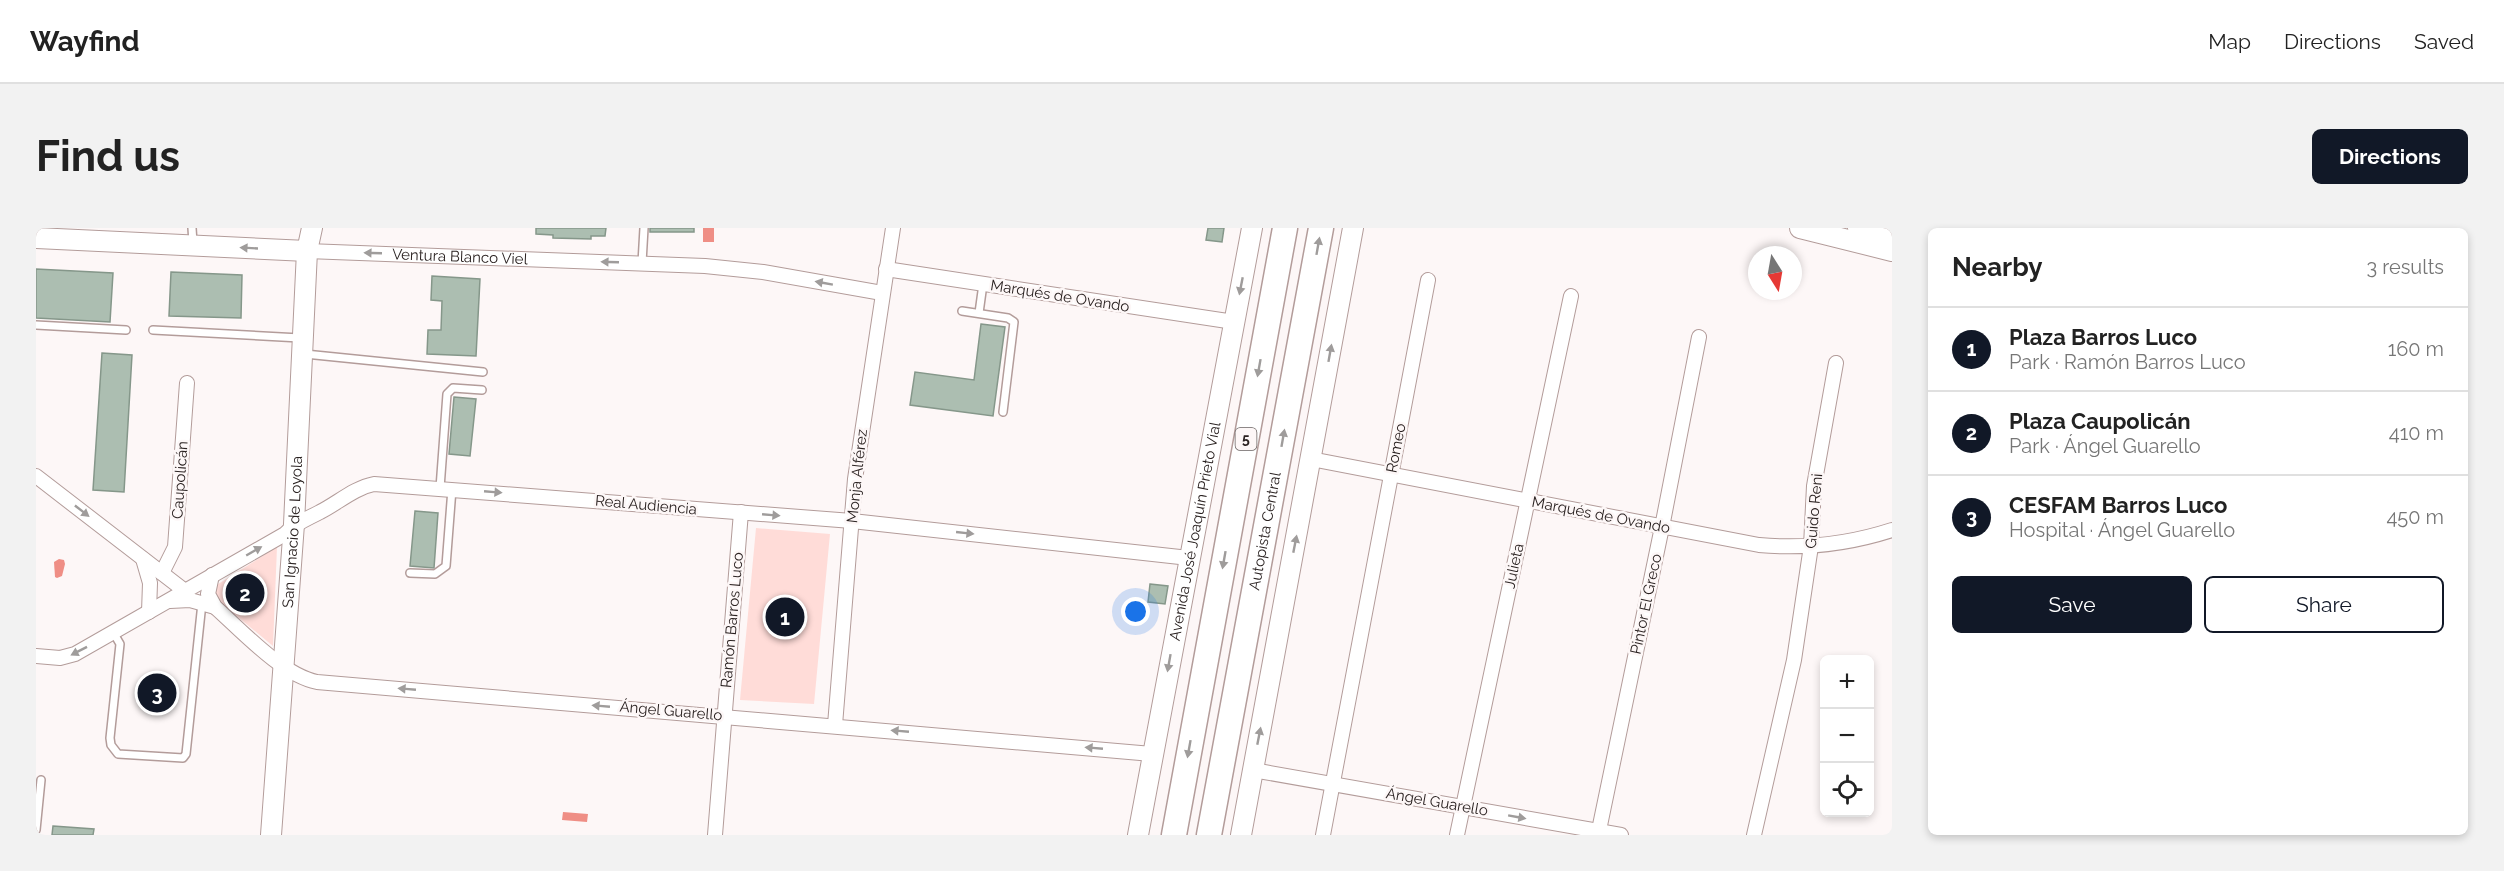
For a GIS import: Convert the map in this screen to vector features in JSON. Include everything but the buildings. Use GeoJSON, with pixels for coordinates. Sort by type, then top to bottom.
{"type":"FeatureCollection","features":[{"type":"Feature","properties":{"kind":"highway","name":"5"},"geometry":{"type":"LineString","coordinates":[[1174,835],[1285,228]]}},
{"type":"Feature","properties":{"kind":"highway","name":"Autopista Central"},"geometry":{"type":"LineString","coordinates":[[1209,835],[1321,228]]}},
{"type":"Feature","properties":{"kind":"highway"},"geometry":{"type":"LineString","coordinates":[[1164,835],[1184,778]]}},
{"type":"Feature","properties":{"kind":"main road","name":"San Ignacio de Loyola"},"geometry":{"type":"LineString","coordinates":[[271,835],[294,524],[308,251],[312,228]]}},
{"type":"Feature","properties":{"kind":"main road","name":"Avenida José Joaquín Prieto Vial"},"geometry":{"type":"LineString","coordinates":[[1138,835],[1252,228]]}},
{"type":"Feature","properties":{"kind":"main road"},"geometry":{"type":"LineString","coordinates":[[1241,835],[1353,228]]}},
{"type":"Feature","properties":{"kind":"main road"},"geometry":{"type":"LineString","coordinates":[[1800,228],[1892,236]]}},
{"type":"Feature","properties":{"kind":"main road"},"geometry":{"type":"LineString","coordinates":[[1857,233],[1892,251]]}},
{"type":"Feature","properties":{"kind":"main road","name":"Ventura Blanco Viel"},"geometry":{"type":"LineString","coordinates":[[36,238],[193,237],[308,251]]}},
{"type":"Feature","properties":{"kind":"street","name":"Monja Alférez"},"geometry":{"type":"LineString","coordinates":[[835,725],[858,453],[893,228]]}},
{"type":"Feature","properties":{"kind":"street","name":"Ventura Blanco Viel"},"geometry":{"type":"LineString","coordinates":[[308,251],[735,268],[882,293]]}},
{"type":"Feature","properties":{"kind":"street","name":"Marqués de Ovando"},"geometry":{"type":"LineString","coordinates":[[886,269],[1234,322]]}},
{"type":"Feature","properties":{"kind":"street","name":"Romeo"},"geometry":{"type":"LineString","coordinates":[[1332,784],[1428,280]]}},
{"type":"Feature","properties":{"kind":"street","name":"Julieta"},"geometry":{"type":"LineString","coordinates":[[1457,835],[1571,296]]}},
{"type":"Feature","properties":{"kind":"street","name":"Pintor El Greco"},"geometry":{"type":"LineString","coordinates":[[1598,833],[1699,337]]}},
{"type":"Feature","properties":{"kind":"street","name":"Guido Reni"},"geometry":{"type":"LineString","coordinates":[[1754,835],[1794,660],[1811,546],[1814,486],[1836,363]]}},
{"type":"Feature","properties":{"kind":"street","name":"Caupolicán"},"geometry":{"type":"LineString","coordinates":[[162,573],[175,547],[187,383]]}},
{"type":"Feature","properties":{"kind":"street","name":"Marqués de Ovando"},"geometry":{"type":"LineString","coordinates":[[1311,459],[1759,545],[1811,546],[1866,537],[1892,530]]}},
{"type":"Feature","properties":{"kind":"street"},"geometry":{"type":"LineString","coordinates":[[36,476],[185,591],[66,657],[36,656]]}},
{"type":"Feature","properties":{"kind":"street","name":"Real Audiencia"},"geometry":{"type":"LineString","coordinates":[[185,591],[285,534],[294,524],[365,486],[382,484],[852,521],[1189,558]]}},
{"type":"Feature","properties":{"kind":"street","name":"Ramón Barros Luco"},"geometry":{"type":"LineString","coordinates":[[715,835],[741,512]]}},
{"type":"Feature","properties":{"kind":"street"},"geometry":{"type":"LineString","coordinates":[[142,557],[150,583],[149,612]]}},
{"type":"Feature","properties":{"kind":"street"},"geometry":{"type":"LineString","coordinates":[[166,602],[190,600],[208,605],[212,575]]}},
{"type":"Feature","properties":{"kind":"street","name":"Ángel Guarello"},"geometry":{"type":"LineString","coordinates":[[208,605],[284,668],[299,677],[317,682],[1152,754]]}},
{"type":"Feature","properties":{"kind":"street","name":"Ángel Guarello"},"geometry":{"type":"LineString","coordinates":[[1253,770],[1598,833],[1621,835]]}},
{"type":"Feature","properties":{"kind":"street"},"geometry":{"type":"LineString","coordinates":[[1323,835],[1332,784]]}},
{"type":"Feature","properties":{"kind":"lane"},"geometry":{"type":"LineString","coordinates":[[642,263],[644,228]]}},
{"type":"Feature","properties":{"kind":"lane"},"geometry":{"type":"LineString","coordinates":[[979,313],[983,284]]}},
{"type":"Feature","properties":{"kind":"lane"},"geometry":{"type":"LineString","coordinates":[[962,311],[1008,318],[1014,322],[1003,412]]}},
{"type":"Feature","properties":{"kind":"lane"},"geometry":{"type":"LineString","coordinates":[[36,325],[126,330]]}},
{"type":"Feature","properties":{"kind":"lane"},"geometry":{"type":"LineString","coordinates":[[153,330],[303,346],[483,372]]}},
{"type":"Feature","properties":{"kind":"lane"},"geometry":{"type":"LineString","coordinates":[[410,573],[435,574],[446,566],[447,394],[453,387],[482,390]]}},
{"type":"Feature","properties":{"kind":"lane"},"geometry":{"type":"LineString","coordinates":[[113,632],[120,644],[110,738],[114,751],[118,754],[183,758],[186,754],[208,605]]}},
{"type":"Feature","properties":{"kind":"lane"},"geometry":{"type":"LineString","coordinates":[[36,830],[41,780]]}},
{"type":"Feature","properties":{"kind":"shaded area"},"geometry":{"type":"Polygon","coordinates":[[[703,228],[714,228],[714,242],[703,242],[703,228]]]}},
{"type":"Feature","properties":{"kind":"shaded area"},"geometry":{"type":"Polygon","coordinates":[[[756,528],[830,534],[814,704],[740,700],[756,528]]]}},
{"type":"Feature","properties":{"kind":"shaded area"},"geometry":{"type":"Polygon","coordinates":[[[277,547],[273,646],[216,599],[215,586],[277,547]]]}},
{"type":"Feature","properties":{"kind":"shaded area"},"geometry":{"type":"Polygon","coordinates":[[[59,559],[64,560],[65,564],[62,576],[57,578],[54,562],[59,559]]]}},
{"type":"Feature","properties":{"kind":"shaded area"},"geometry":{"type":"Polygon","coordinates":[[[563,812],[588,814],[587,822],[562,820],[563,812]]]}},
{"type":"Feature","properties":{"kind":"place","name":"Plaza Caupolicán"},"geometry":{"type":"Point","coordinates":[245,593]}},
{"type":"Feature","properties":{"kind":"place","name":"Plaza Barros Luco"},"geometry":{"type":"Point","coordinates":[785,617]}},
{"type":"Feature","properties":{"kind":"place","name":"CESFAM Barros Luco"},"geometry":{"type":"Point","coordinates":[157,693]}}]}
